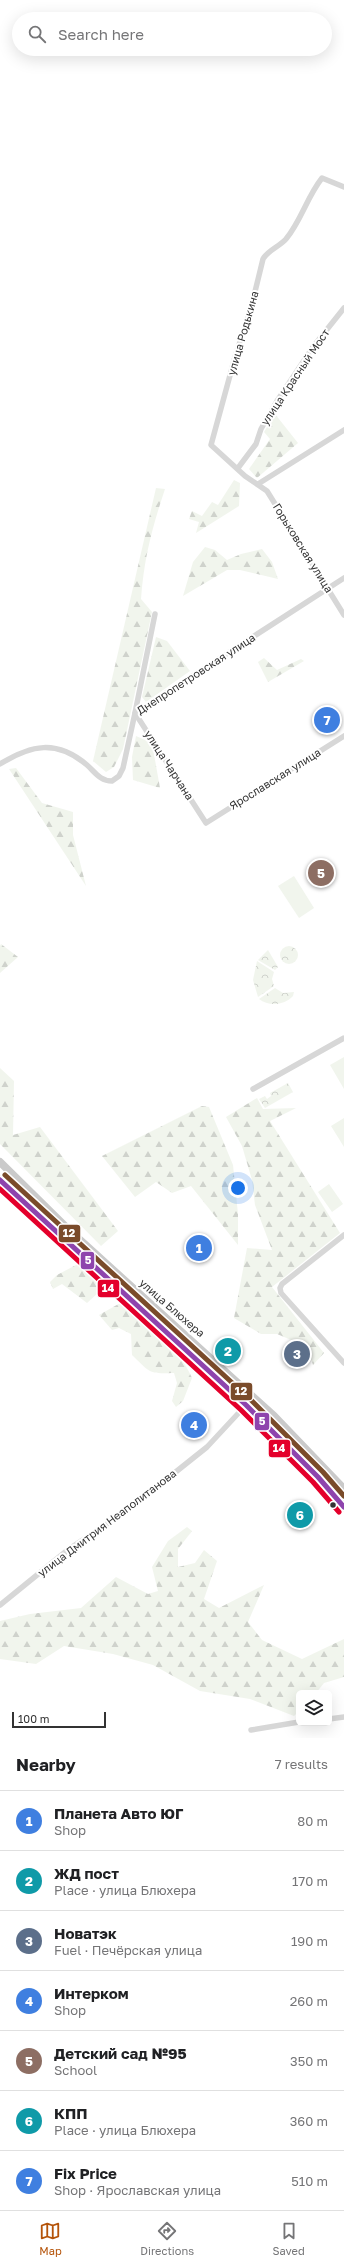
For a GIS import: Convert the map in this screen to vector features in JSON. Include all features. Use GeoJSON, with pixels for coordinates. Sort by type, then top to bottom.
{"type":"FeatureCollection","features":[{"type":"Feature","properties":{"kind":"main road","name":"улица Блюхера"},"geometry":{"type":"LineString","coordinates":[[0,1162],[70,1231],[274,1416],[344,1489]]}},
{"type":"Feature","properties":{"kind":"main road","name":"улица Блюхера"},"geometry":{"type":"LineString","coordinates":[[0,1180],[246,1405],[318,1477],[344,1507]]}},
{"type":"Feature","properties":{"kind":"street","name":"улица Родькина"},"geometry":{"type":"LineString","coordinates":[[258,484],[245,476],[211,445],[235,357],[251,308],[263,259],[286,239],[308,198],[322,178],[344,187]]}},
{"type":"Feature","properties":{"kind":"street","name":"улица Красный Мост"},"geometry":{"type":"LineString","coordinates":[[238,468],[256,444],[261,429],[277,402],[314,347],[344,308]]}},
{"type":"Feature","properties":{"kind":"street"},"geometry":{"type":"LineString","coordinates":[[258,484],[344,430]]}},
{"type":"Feature","properties":{"kind":"street","name":"Горьковская улица"},"geometry":{"type":"LineString","coordinates":[[258,484],[267,491],[344,615]]}},
{"type":"Feature","properties":{"kind":"street","name":"Днепропетровская улица"},"geometry":{"type":"LineString","coordinates":[[0,764],[28,749],[55,748],[75,757],[100,778],[112,781],[118,776],[123,768],[135,713],[344,578]]}},
{"type":"Feature","properties":{"kind":"street"},"geometry":{"type":"LineString","coordinates":[[135,713],[155,614]]}},
{"type":"Feature","properties":{"kind":"street","name":"улица Чарчана"},"geometry":{"type":"LineString","coordinates":[[135,713],[206,823]]}},
{"type":"Feature","properties":{"kind":"street","name":"Ярославская улица"},"geometry":{"type":"LineString","coordinates":[[206,823],[344,736]]}},
{"type":"Feature","properties":{"kind":"street"},"geometry":{"type":"LineString","coordinates":[[253,1089],[344,1038]]}},
{"type":"Feature","properties":{"kind":"street"},"geometry":{"type":"LineString","coordinates":[[344,1235],[282,1284],[280,1288],[281,1293],[344,1363]]}},
{"type":"Feature","properties":{"kind":"street","name":"улица Дмитрия Неаполитанова"},"geometry":{"type":"LineString","coordinates":[[0,1605],[69,1549],[128,1510],[207,1446],[246,1405]]}},
{"type":"Feature","properties":{"kind":"street"},"geometry":{"type":"LineString","coordinates":[[332,1719],[344,1717]]}},
{"type":"Feature","properties":{"kind":"street"},"geometry":{"type":"LineString","coordinates":[[251,1730],[296,1722]]}},
{"type":"Feature","properties":{"kind":"green space"},"geometry":{"type":"Polygon","coordinates":[[[275,414],[298,443],[257,478],[249,469],[270,439],[264,432],[275,414]]]}},
{"type":"Feature","properties":{"kind":"green space"},"geometry":{"type":"Polygon","coordinates":[[[234,480],[240,483],[239,506],[196,533],[199,522],[189,519],[192,511],[202,516],[212,502],[218,505],[234,480]]]}},
{"type":"Feature","properties":{"kind":"green space"},"geometry":{"type":"Polygon","coordinates":[[[156,488],[165,489],[149,543],[141,599],[152,612],[123,749],[114,767],[106,772],[93,761],[156,488]]]}},
{"type":"Feature","properties":{"kind":"green space"},"geometry":{"type":"Polygon","coordinates":[[[205,547],[215,550],[227,560],[241,554],[262,549],[272,562],[278,579],[240,570],[227,570],[183,596],[193,562],[205,547]]]}},
{"type":"Feature","properties":{"kind":"green space"},"geometry":{"type":"Polygon","coordinates":[[[156,637],[167,641],[190,671],[146,702],[142,697],[156,637]]]}},
{"type":"Feature","properties":{"kind":"green space"},"geometry":{"type":"Polygon","coordinates":[[[264,658],[277,670],[301,659],[304,661],[268,682],[258,662],[264,658]]]}},
{"type":"Feature","properties":{"kind":"green space"},"geometry":{"type":"Polygon","coordinates":[[[136,736],[152,743],[160,788],[133,780],[132,757],[136,736]]]}},
{"type":"Feature","properties":{"kind":"green space"},"geometry":{"type":"Polygon","coordinates":[[[16,768],[42,803],[73,812],[73,835],[86,886],[9,769],[16,768]]]}},
{"type":"Feature","properties":{"kind":"green space"},"geometry":{"type":"Polygon","coordinates":[[[294,876],[314,908],[299,918],[278,886],[294,876]]]}},
{"type":"Feature","properties":{"kind":"green space"},"geometry":{"type":"Polygon","coordinates":[[[1,944],[18,957],[0,973],[0,946],[1,944]]]}},
{"type":"Feature","properties":{"kind":"green space"},"geometry":{"type":"Polygon","coordinates":[[[289,946],[295,949],[298,955],[295,961],[289,964],[283,961],[280,955],[283,949],[289,946]]]}},
{"type":"Feature","properties":{"kind":"green space"},"geometry":{"type":"Polygon","coordinates":[[[268,950],[278,967],[275,970],[258,960],[268,950]]]}},
{"type":"Feature","properties":{"kind":"green space"},"geometry":{"type":"Polygon","coordinates":[[[257,961],[274,972],[272,979],[274,986],[258,997],[253,980],[257,961]]]}},
{"type":"Feature","properties":{"kind":"green space"},"geometry":{"type":"Polygon","coordinates":[[[275,988],[283,993],[294,992],[293,996],[286,1001],[277,1004],[263,1002],[259,999],[275,988]]]}},
{"type":"Feature","properties":{"kind":"green space"},"geometry":{"type":"Polygon","coordinates":[[[344,1057],[344,1089],[330,1065],[344,1057]]]}},
{"type":"Feature","properties":{"kind":"green space"},"geometry":{"type":"Polygon","coordinates":[[[0,1068],[14,1081],[13,1135],[40,1127],[118,1231],[101,1246],[0,1144],[0,1068]]]}},
{"type":"Feature","properties":{"kind":"green space"},"geometry":{"type":"Polygon","coordinates":[[[288,1083],[293,1092],[265,1108],[259,1099],[265,1096],[267,1099],[271,1096],[270,1093],[288,1083]]]}},
{"type":"Feature","properties":{"kind":"green space"},"geometry":{"type":"Polygon","coordinates":[[[257,1098],[263,1109],[296,1108],[270,1121],[340,1233],[272,1287],[324,1353],[313,1365],[310,1356],[296,1342],[277,1334],[261,1334],[234,1318],[247,1248],[272,1250],[255,1205],[252,1180],[242,1146],[226,1117],[257,1098]]]}},
{"type":"Feature","properties":{"kind":"green space"},"geometry":{"type":"Polygon","coordinates":[[[202,1106],[209,1107],[233,1165],[238,1214],[238,1245],[191,1186],[172,1193],[156,1182],[135,1197],[102,1156],[202,1106]]]}},
{"type":"Feature","properties":{"kind":"green space"},"geometry":{"type":"Polygon","coordinates":[[[344,1118],[344,1147],[331,1126],[344,1118]]]}},
{"type":"Feature","properties":{"kind":"green space"},"geometry":{"type":"Polygon","coordinates":[[[329,1184],[343,1204],[332,1212],[318,1192],[329,1184]]]}},
{"type":"Feature","properties":{"kind":"green space"},"geometry":{"type":"Polygon","coordinates":[[[76,1265],[84,1266],[94,1274],[98,1293],[87,1303],[62,1284],[53,1289],[50,1282],[57,1275],[76,1265]]]}},
{"type":"Feature","properties":{"kind":"green space"},"geometry":{"type":"Polygon","coordinates":[[[122,1302],[170,1346],[179,1356],[192,1378],[183,1401],[176,1407],[172,1401],[177,1383],[174,1373],[159,1373],[147,1369],[132,1355],[131,1334],[119,1328],[112,1330],[99,1315],[122,1302]]]}},
{"type":"Feature","properties":{"kind":"green space"},"geometry":{"type":"Polygon","coordinates":[[[187,1527],[192,1531],[178,1549],[178,1567],[195,1563],[204,1550],[217,1561],[204,1599],[219,1608],[264,1585],[248,1622],[262,1640],[302,1659],[344,1639],[344,1677],[324,1683],[318,1690],[296,1690],[296,1714],[294,1716],[250,1699],[200,1691],[153,1665],[113,1654],[64,1646],[36,1664],[0,1659],[0,1621],[30,1614],[81,1608],[116,1577],[148,1594],[158,1591],[152,1567],[168,1541],[187,1527]]]}},
{"type":"Feature","properties":{"kind":"transit line","name":"12"},"geometry":{"type":"LineString","coordinates":[[5,1175],[251,1400],[323,1472],[344,1496]]}},
{"type":"Feature","properties":{"kind":"transit line","name":"5"},"geometry":{"type":"LineString","coordinates":[[0,1180],[246,1405],[318,1477],[344,1507]]}},
{"type":"Feature","properties":{"kind":"transit line","name":"14"},"geometry":{"type":"LineString","coordinates":[[0,1189],[241,1410],[313,1482],[339,1512]]}},
{"type":"Feature","properties":{"kind":"place","name":"Fix Price"},"geometry":{"type":"Point","coordinates":[327,720]}},
{"type":"Feature","properties":{"kind":"place","name":"Детский сад №95"},"geometry":{"type":"Point","coordinates":[321,873]}},
{"type":"Feature","properties":{"kind":"place","name":"Планета Авто ЮГ"},"geometry":{"type":"Point","coordinates":[199,1248]}},
{"type":"Feature","properties":{"kind":"place","name":"ЖД пост"},"geometry":{"type":"Point","coordinates":[228,1351]}},
{"type":"Feature","properties":{"kind":"place","name":"Новатэк"},"geometry":{"type":"Point","coordinates":[297,1354]}},
{"type":"Feature","properties":{"kind":"place","name":"Интерком"},"geometry":{"type":"Point","coordinates":[194,1425]}},
{"type":"Feature","properties":{"kind":"place","name":"КПП"},"geometry":{"type":"Point","coordinates":[300,1515]}}]}
